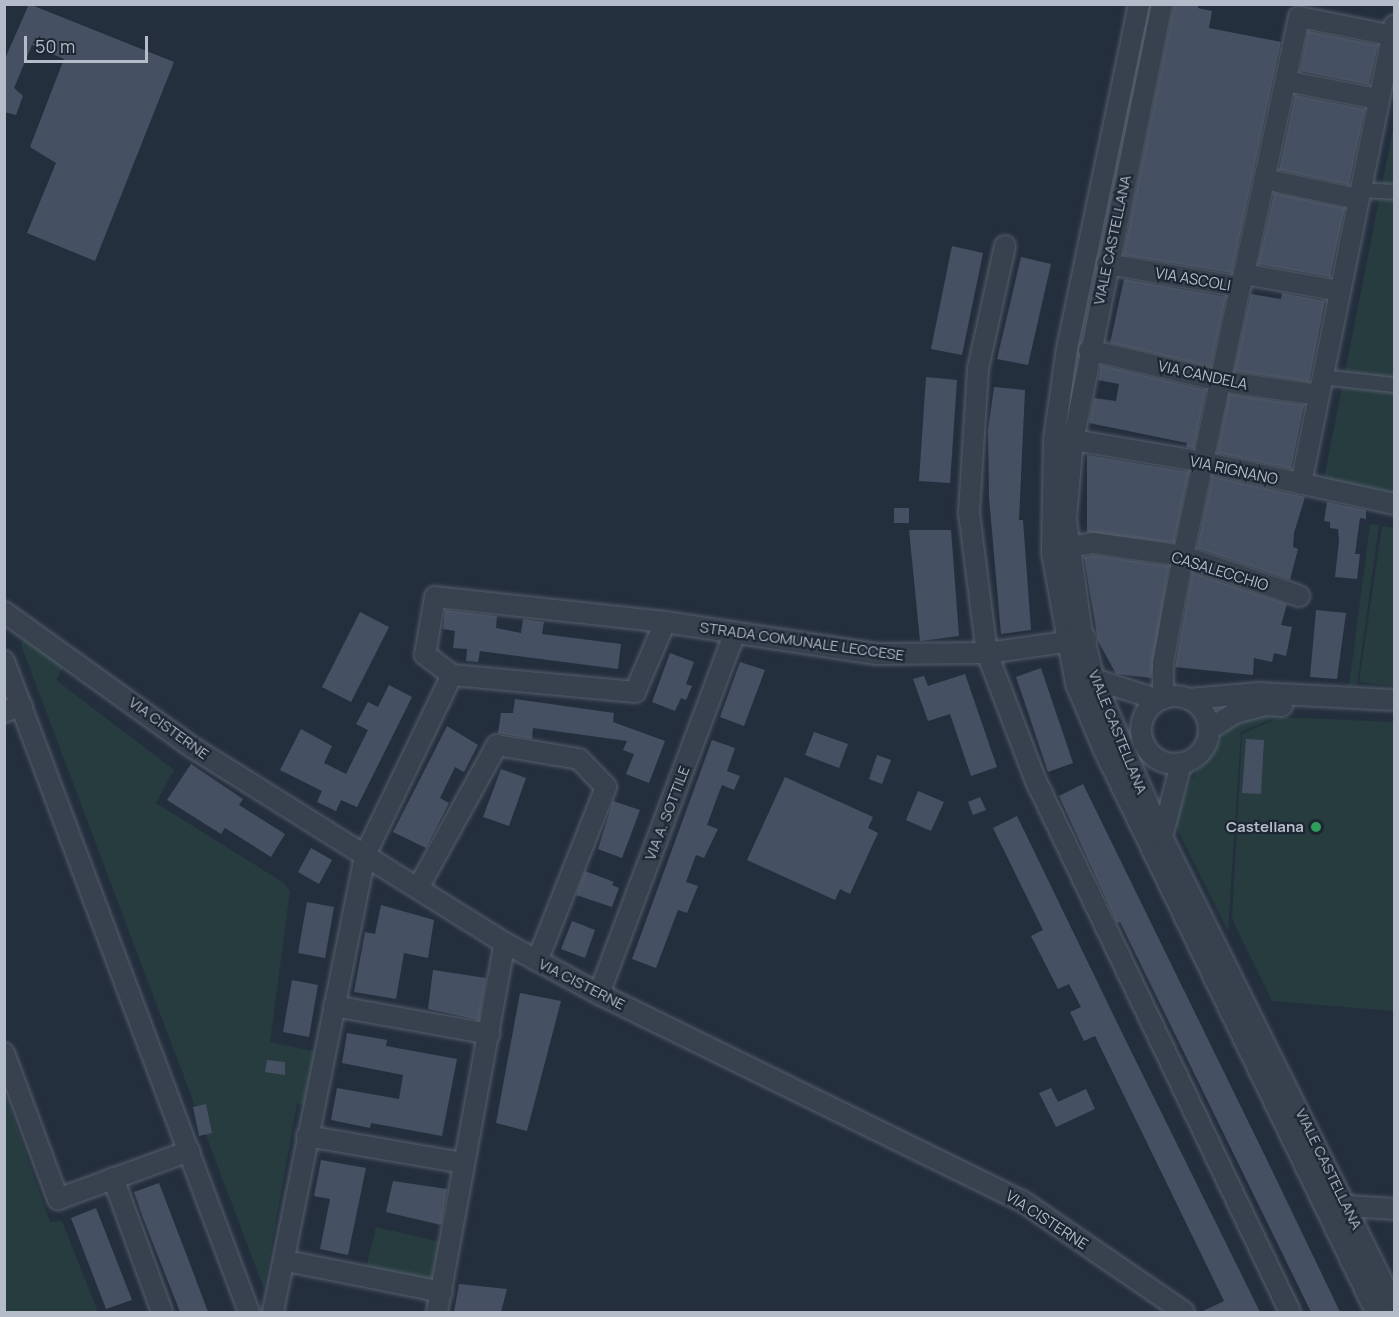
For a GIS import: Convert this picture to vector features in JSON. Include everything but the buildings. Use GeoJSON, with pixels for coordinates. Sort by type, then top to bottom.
{"type":"FeatureCollection","features":[{"type":"Feature","properties":{"kind":"street"},"geometry":{"type":"LineString","coordinates":[[1139,4],[1084,261],[1054,439],[1052,553],[1077,641],[1076,684],[1112,747],[1326,1213],[1385,1308]]}},
{"type":"Feature","properties":{"kind":"street","name":"VIALE CASTELLANA"},"geometry":{"type":"LineString","coordinates":[[1162,4],[1089,350],[1073,440],[1066,519],[1077,641],[1094,679],[1112,747],[1161,837],[1348,1206],[1385,1308]]}},
{"type":"Feature","properties":{"kind":"street"},"geometry":{"type":"LineString","coordinates":[[1301,483],[1377,99],[1393,32],[1299,17],[1182,556],[1163,663],[1161,700],[1145,714],[1143,742],[1163,762],[1181,764],[1199,755],[1210,729],[1235,713],[1264,705],[1395,712]]}},
{"type":"Feature","properties":{"kind":"street"},"geometry":{"type":"LineString","coordinates":[[1286,81],[1377,99]]}},
{"type":"Feature","properties":{"kind":"street"},"geometry":{"type":"LineString","coordinates":[[1264,180],[1358,194],[1395,192]]}},
{"type":"Feature","properties":{"kind":"street"},"geometry":{"type":"LineString","coordinates":[[1005,246],[978,369],[969,513],[987,653],[1035,779],[1290,1312]]}},
{"type":"Feature","properties":{"kind":"street","name":"VIA ASCOLI"},"geometry":{"type":"LineString","coordinates":[[1107,264],[1339,291]]}},
{"type":"Feature","properties":{"kind":"street","name":"VIA CANDELA"},"geometry":{"type":"LineString","coordinates":[[1089,350],[1221,381],[1320,386]]}},
{"type":"Feature","properties":{"kind":"street"},"geometry":{"type":"LineString","coordinates":[[1320,386],[1395,385]]}},
{"type":"Feature","properties":{"kind":"street","name":"VIA RIGNANO"},"geometry":{"type":"LineString","coordinates":[[1073,440],[1203,462],[1395,504]]}},
{"type":"Feature","properties":{"kind":"street","name":"CASALECCHIO"},"geometry":{"type":"LineString","coordinates":[[1070,547],[1093,543],[1182,556],[1299,596]]}},
{"type":"Feature","properties":{"kind":"street","name":"STRADA COMUNALE LECCESE"},"geometry":{"type":"LineString","coordinates":[[452,675],[425,655],[435,597],[665,622],[878,654],[987,653],[1077,641]]}},
{"type":"Feature","properties":{"kind":"street","name":"VIA CISTERNE"},"geometry":{"type":"LineString","coordinates":[[4,612],[192,747],[505,943],[599,994],[1022,1201],[1185,1312]]}},
{"type":"Feature","properties":{"kind":"street"},"geometry":{"type":"LineString","coordinates":[[273,1312],[286,1261],[307,1136],[366,855],[452,675],[634,692],[665,622]]}},
{"type":"Feature","properties":{"kind":"street","name":"VIA A. SOTTILE"},"geometry":{"type":"LineString","coordinates":[[599,994],[735,633]]}},
{"type":"Feature","properties":{"kind":"street"},"geometry":{"type":"LineString","coordinates":[[4,661],[13,709],[189,1151],[249,1312]]}},
{"type":"Feature","properties":{"kind":"street"},"geometry":{"type":"LineString","coordinates":[[1094,679],[1161,700],[1260,693],[1395,700]]}},
{"type":"Feature","properties":{"kind":"street"},"geometry":{"type":"LineString","coordinates":[[1189,699],[1204,711],[1210,729]]}},
{"type":"Feature","properties":{"kind":"street"},"geometry":{"type":"LineString","coordinates":[[1112,747],[1143,742]]}},
{"type":"Feature","properties":{"kind":"street"},"geometry":{"type":"LineString","coordinates":[[418,888],[497,746],[579,759],[606,787],[537,961]]}},
{"type":"Feature","properties":{"kind":"street"},"geometry":{"type":"LineString","coordinates":[[1161,837],[1181,764]]}},
{"type":"Feature","properties":{"kind":"street"},"geometry":{"type":"LineString","coordinates":[[437,1312],[505,943]]}},
{"type":"Feature","properties":{"kind":"street"},"geometry":{"type":"LineString","coordinates":[[334,1006],[489,1034]]}},
{"type":"Feature","properties":{"kind":"street"},"geometry":{"type":"LineString","coordinates":[[4,1053],[58,1199],[189,1151]]}},
{"type":"Feature","properties":{"kind":"street"},"geometry":{"type":"LineString","coordinates":[[307,1136],[464,1163]]}},
{"type":"Feature","properties":{"kind":"street"},"geometry":{"type":"LineString","coordinates":[[113,1178],[162,1312]]}},
{"type":"Feature","properties":{"kind":"street"},"geometry":{"type":"LineString","coordinates":[[1326,1213],[1348,1206],[1395,1209]]}},
{"type":"Feature","properties":{"kind":"street"},"geometry":{"type":"LineString","coordinates":[[286,1261],[442,1292]]}},
{"type":"Feature","properties":{"kind":"green space"},"geometry":{"type":"Polygon","coordinates":[[[1394,124],[1394,493],[1324,479],[1394,124]]]}},
{"type":"Feature","properties":{"kind":"green space"},"geometry":{"type":"Polygon","coordinates":[[[1370,524],[1379,525],[1357,685],[1349,686],[1370,524]]]}},
{"type":"Feature","properties":{"kind":"green space"},"geometry":{"type":"Polygon","coordinates":[[[1382,526],[1394,528],[1394,686],[1359,682],[1382,526]]]}},
{"type":"Feature","properties":{"kind":"green space"},"geometry":{"type":"Polygon","coordinates":[[[24,638],[63,667],[56,680],[174,770],[156,803],[284,883],[290,891],[270,1042],[318,1052],[307,1106],[297,1103],[264,1289],[21,645],[24,638]]]}},
{"type":"Feature","properties":{"kind":"green space"},"geometry":{"type":"Polygon","coordinates":[[[1261,715],[1279,716],[1241,732],[1228,931],[1174,823],[1190,782],[1230,726],[1235,721],[1261,715]]]}},
{"type":"Feature","properties":{"kind":"green space","name":"Castellana"},"geometry":{"type":"Polygon","coordinates":[[[1280,717],[1394,722],[1394,1011],[1272,1001],[1232,919],[1242,734],[1280,717]]]}},
{"type":"Feature","properties":{"kind":"green space"},"geometry":{"type":"Polygon","coordinates":[[[5,1094],[50,1222],[62,1221],[98,1312],[5,1312],[5,1094]]]}},
{"type":"Feature","properties":{"kind":"green space"},"geometry":{"type":"Polygon","coordinates":[[[376,1227],[446,1243],[440,1288],[365,1272],[376,1227]]]}},
{"type":"Feature","properties":{"kind":"place","name":"Castellana"},"geometry":{"type":"Point","coordinates":[1316,827]}}]}
